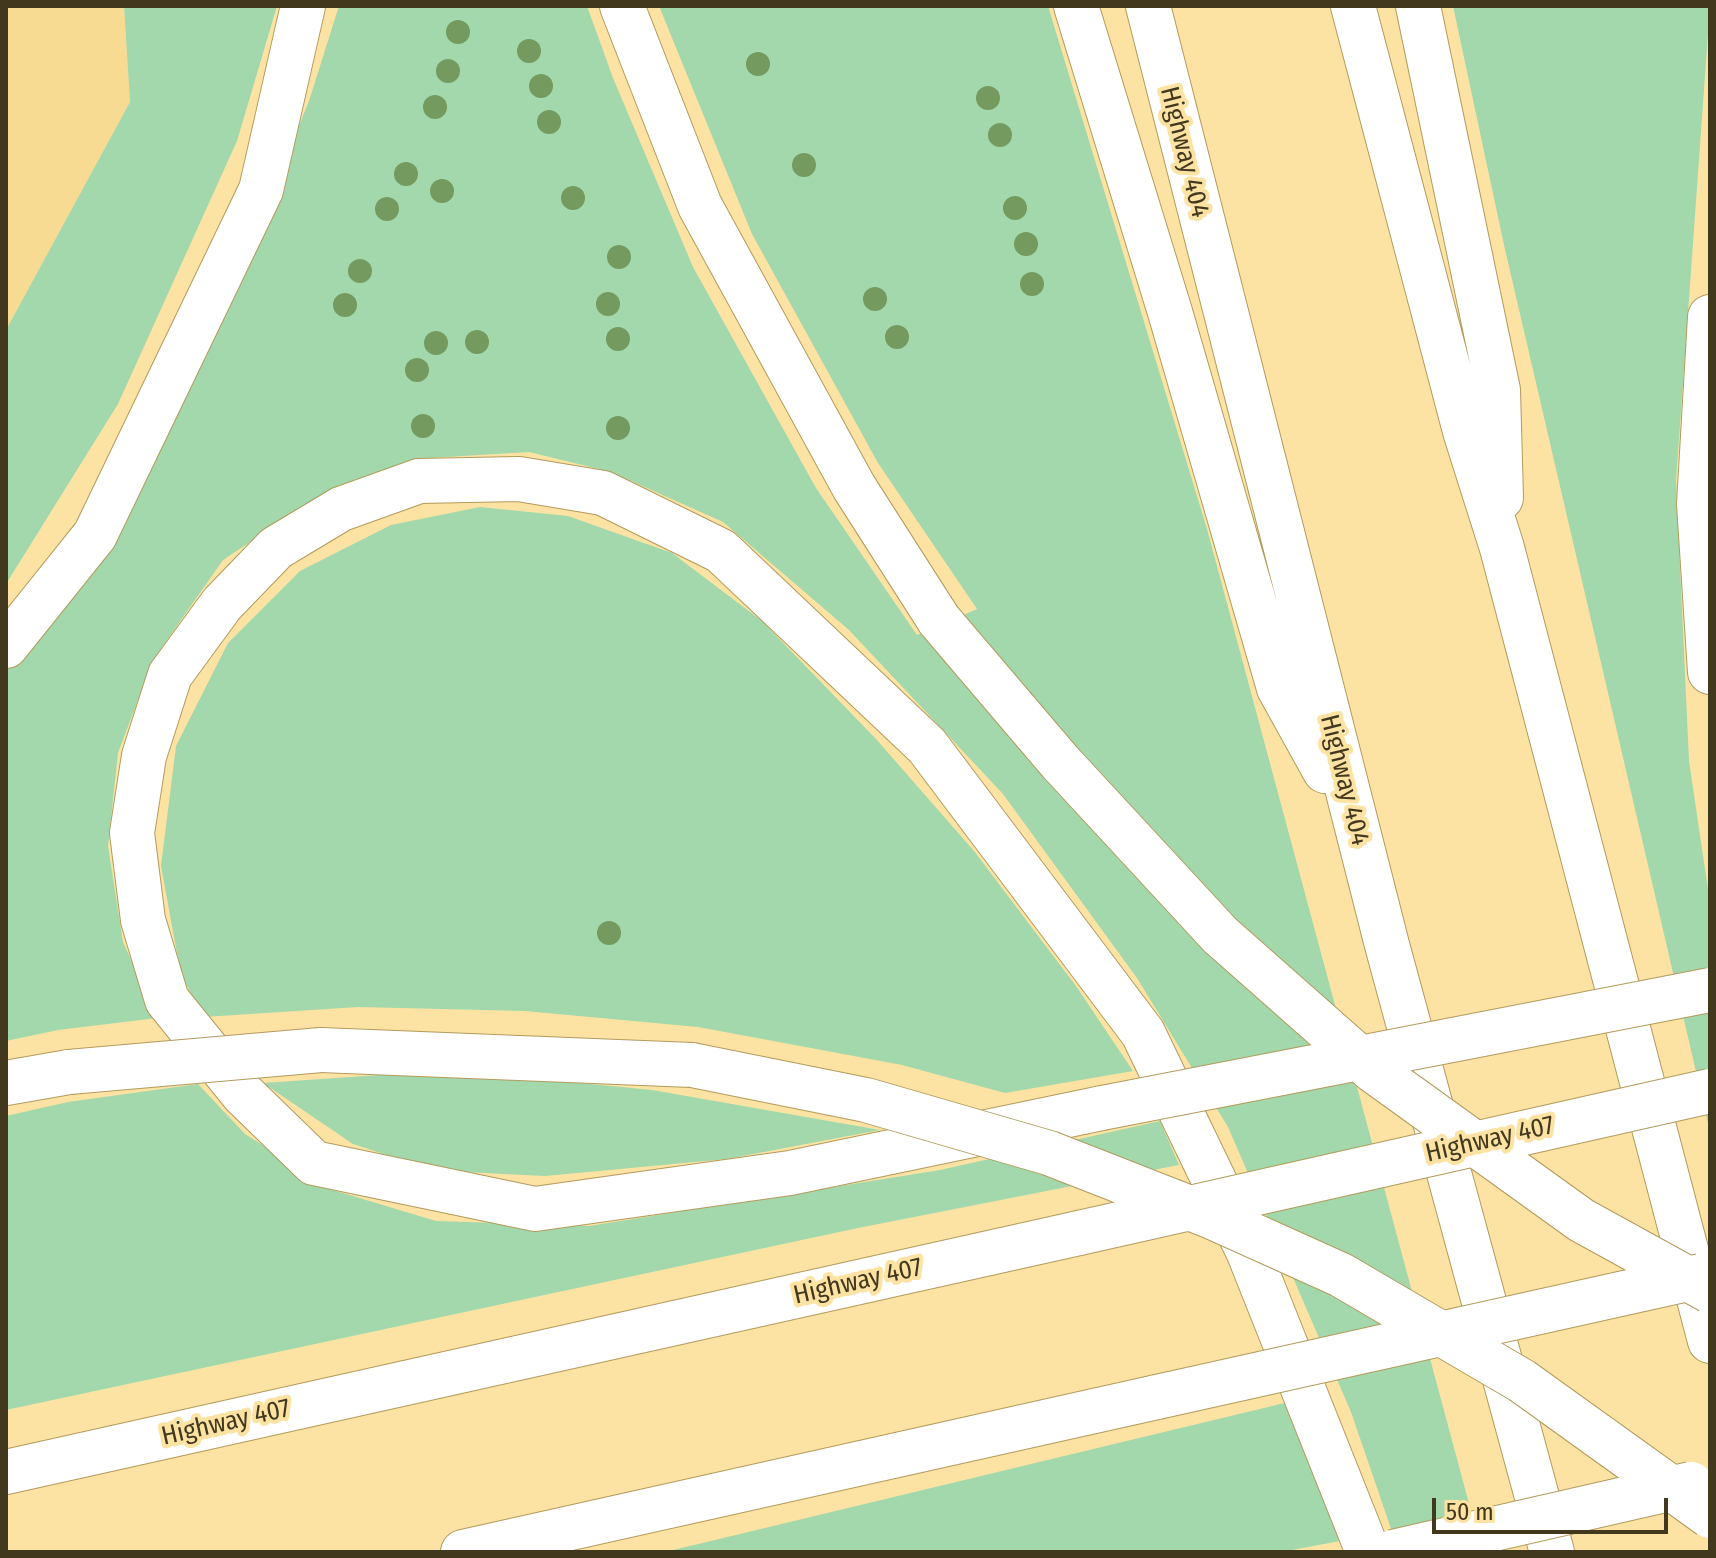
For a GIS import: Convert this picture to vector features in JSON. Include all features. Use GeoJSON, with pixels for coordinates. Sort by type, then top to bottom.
{"type":"FeatureCollection","features":[{"type":"Feature","properties":{"kind":"highway"},"geometry":{"type":"LineString","coordinates":[[6,646],[95,535],[261,190],[303,6]]}},
{"type":"Feature","properties":{"kind":"highway"},"geometry":{"type":"LineString","coordinates":[[622,6],[700,206],[854,487],[939,620],[1060,762],[1220,935],[1374,1071],[1581,1220],[1710,1291]]}},
{"type":"Feature","properties":{"kind":"highway"},"geometry":{"type":"LineString","coordinates":[[1076,6],[1170,312],[1279,688],[1356,825]]}},
{"type":"Feature","properties":{"kind":"highway","name":"Highway 404"},"geometry":{"type":"LineString","coordinates":[[1148,6],[1356,825],[1552,1552]]}},
{"type":"Feature","properties":{"kind":"highway"},"geometry":{"type":"LineString","coordinates":[[1353,6],[1465,431],[1502,548],[1710,1341]]}},
{"type":"Feature","properties":{"kind":"highway"},"geometry":{"type":"LineString","coordinates":[[1418,6],[1498,390],[1502,548]]}},
{"type":"Feature","properties":{"kind":"highway"},"geometry":{"type":"LineString","coordinates":[[1710,317],[1699,504],[1710,672]]}},
{"type":"Feature","properties":{"kind":"highway"},"geometry":{"type":"LineString","coordinates":[[1368,1552],[1249,1253],[1143,1033],[927,746],[721,551],[603,493],[519,479],[419,481],[341,509],[276,548],[222,604],[170,675],[144,756],[132,833],[143,920],[167,1000],[243,1094],[314,1163],[535,1209],[790,1173],[1102,1108],[1710,990]]}},
{"type":"Feature","properties":{"kind":"highway"},"geometry":{"type":"LineString","coordinates":[[6,1083],[69,1072],[321,1050],[692,1065],[866,1100],[1049,1153],[1239,1229],[1341,1275],[1522,1381],[1710,1516]]}},
{"type":"Feature","properties":{"kind":"highway","name":"Highway 407"},"geometry":{"type":"LineString","coordinates":[[6,1472],[1710,1091]]}},
{"type":"Feature","properties":{"kind":"highway"},"geometry":{"type":"LineString","coordinates":[[463,1552],[1710,1274]]}},
{"type":"Feature","properties":{"kind":"highway"},"geometry":{"type":"LineString","coordinates":[[1393,1552],[1710,1479]]}},
{"type":"Feature","properties":{"kind":"shaded area"},"geometry":{"type":"Polygon","coordinates":[[[6,6],[124,6],[130,102],[6,330],[6,6]]]}},
{"type":"Feature","properties":{"kind":"green space"},"geometry":{"type":"Polygon","coordinates":[[[124,6],[277,6],[237,141],[118,404],[6,584],[6,330],[130,102],[124,6]]]}},
{"type":"Feature","properties":{"kind":"green space"},"geometry":{"type":"Polygon","coordinates":[[[339,6],[587,6],[613,78],[693,267],[816,488],[917,635],[977,609],[878,463],[752,234],[659,6],[1048,6],[1207,529],[1471,1511],[1475,1552],[1399,1552],[1351,1412],[1228,1127],[1137,978],[1003,794],[849,630],[723,522],[611,472],[529,452],[430,458],[324,493],[223,560],[153,660],[118,753],[108,846],[123,942],[157,1018],[58,1030],[6,1041],[6,672],[83,570],[197,375],[309,101],[339,6]]]}},
{"type":"Feature","properties":{"kind":"green space"},"geometry":{"type":"Polygon","coordinates":[[[1453,6],[1710,6],[1676,480],[1689,761],[1710,903],[1710,1132],[1504,245],[1453,6]]]}},
{"type":"Feature","properties":{"kind":"green space"},"geometry":{"type":"Polygon","coordinates":[[[480,507],[568,516],[672,553],[762,621],[876,739],[974,851],[1076,986],[1133,1071],[1005,1093],[902,1065],[698,1027],[525,1011],[358,1007],[204,1017],[181,975],[161,866],[176,746],[228,643],[300,571],[391,525],[480,507]]]}},
{"type":"Feature","properties":{"kind":"green space"},"geometry":{"type":"Polygon","coordinates":[[[394,1074],[520,1077],[652,1090],[880,1130],[727,1159],[545,1176],[463,1172],[408,1162],[353,1144],[263,1083],[394,1074]]]}},
{"type":"Feature","properties":{"kind":"green space"},"geometry":{"type":"Polygon","coordinates":[[[198,1084],[245,1134],[336,1191],[436,1221],[589,1226],[940,1170],[1160,1121],[1179,1165],[858,1228],[6,1410],[6,1116],[68,1102],[198,1084]]]}},
{"type":"Feature","properties":{"kind":"green space"},"geometry":{"type":"Polygon","coordinates":[[[1293,1401],[1340,1541],[1281,1552],[665,1552],[1293,1401]]]}}]}
